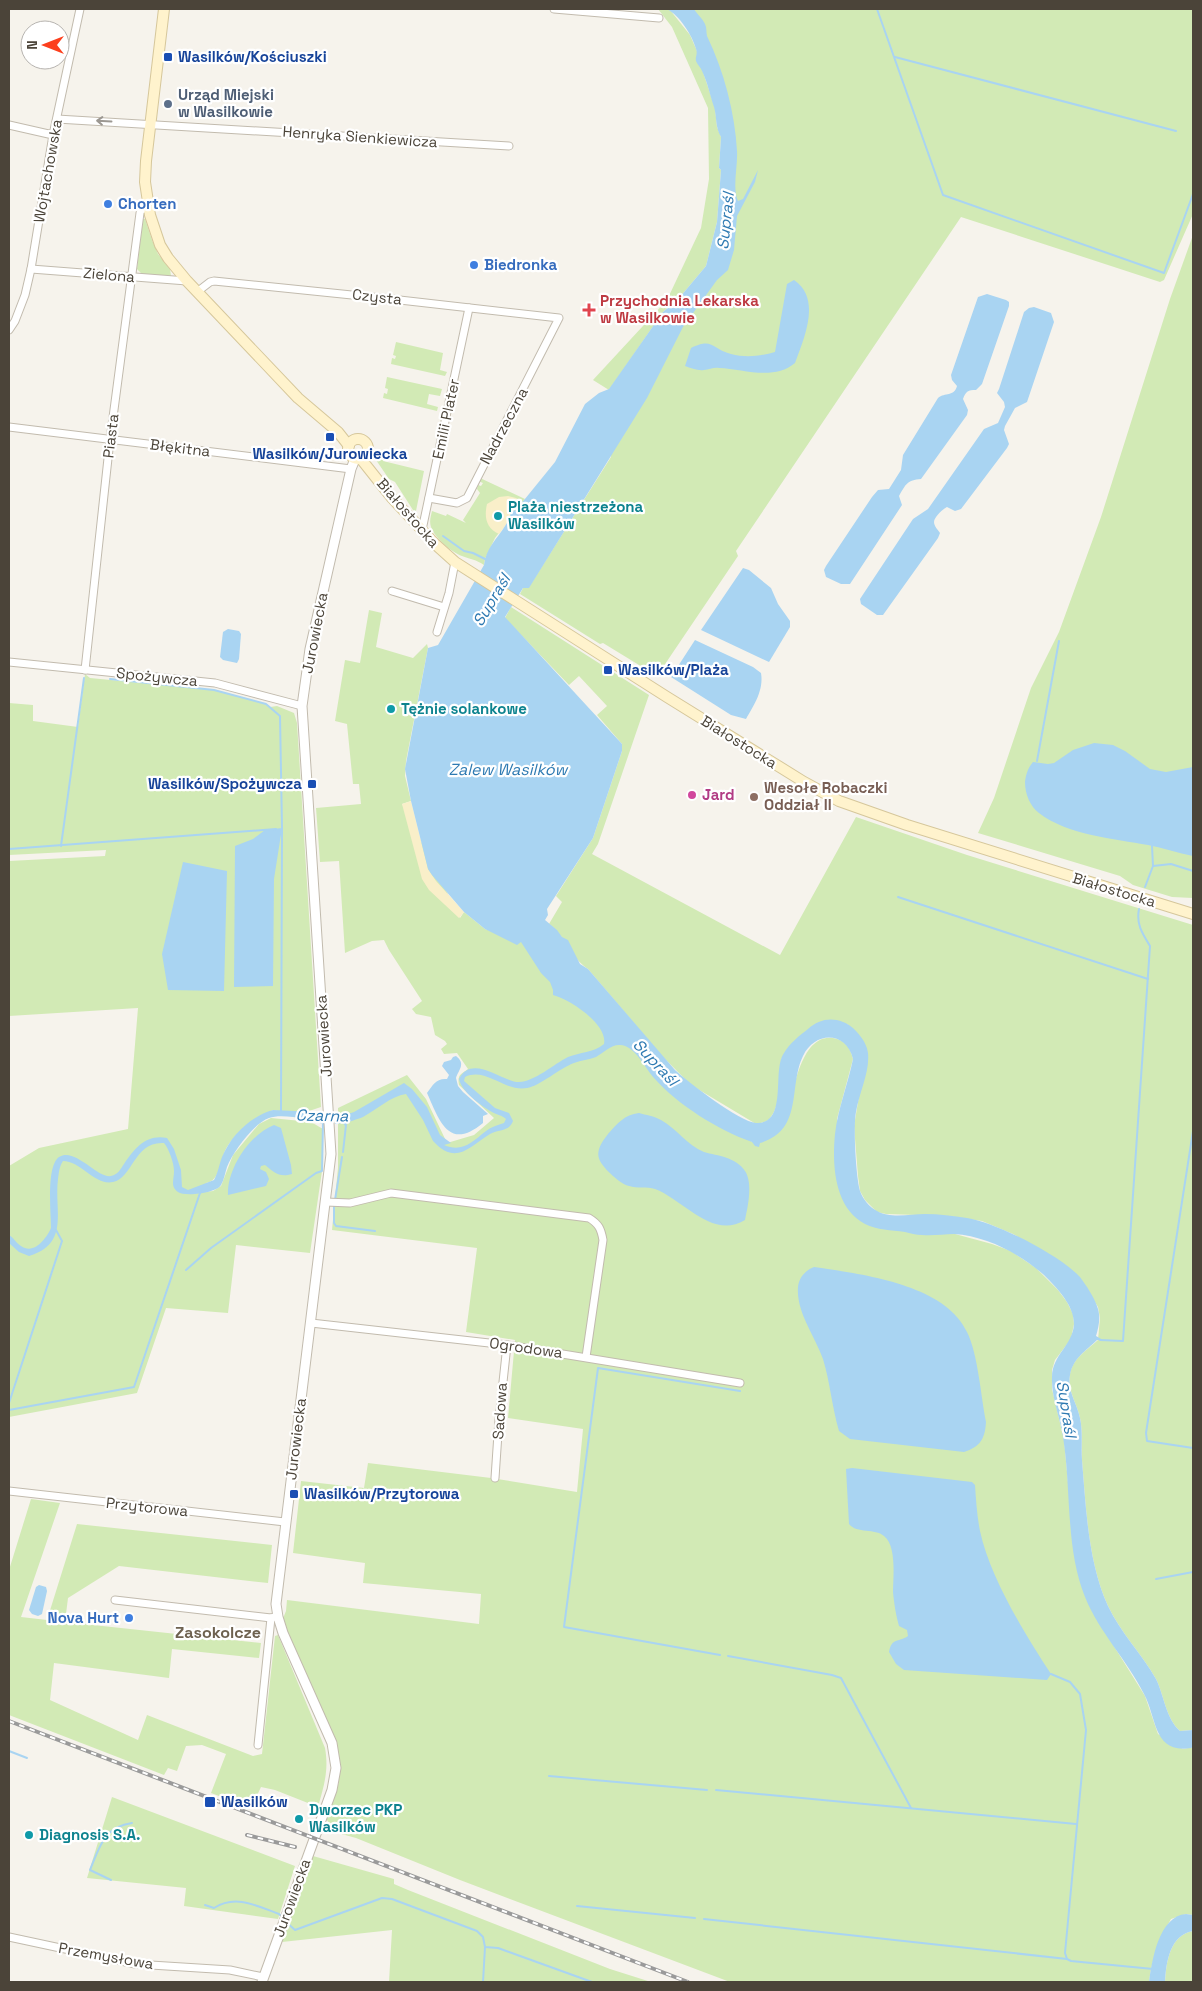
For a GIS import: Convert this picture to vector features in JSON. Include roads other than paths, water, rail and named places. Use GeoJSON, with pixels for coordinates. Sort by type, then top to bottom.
{"type":"FeatureCollection","features":[{"type":"Feature","properties":{"kind":"main road"},"geometry":{"type":"LineString","coordinates":[[164,9],[145,182],[148,208],[160,245],[187,281],[298,398],[338,432],[345,434],[352,443],[350,454],[358,460],[368,452],[367,445],[362,440],[352,443]]}},
{"type":"Feature","properties":{"kind":"main road","name":"Białostocka"},"geometry":{"type":"LineString","coordinates":[[358,460],[373,466],[373,473],[392,498],[455,562],[797,778],[846,805],[1193,914]]}},
{"type":"Feature","properties":{"kind":"street","name":"Wojtachowska"},"geometry":{"type":"LineString","coordinates":[[9,330],[15,321],[25,295],[32,268],[53,135],[80,9]]}},
{"type":"Feature","properties":{"kind":"street"},"geometry":{"type":"LineString","coordinates":[[554,9],[659,18]]}},
{"type":"Feature","properties":{"kind":"street","name":"Henryka Sienkiewicza"},"geometry":{"type":"LineString","coordinates":[[57,119],[509,146]]}},
{"type":"Feature","properties":{"kind":"street"},"geometry":{"type":"LineString","coordinates":[[9,124],[53,135]]}},
{"type":"Feature","properties":{"kind":"street","name":"Piasta"},"geometry":{"type":"LineString","coordinates":[[85,670],[110,440],[140,213],[141,210],[148,208]]}},
{"type":"Feature","properties":{"kind":"street","name":"Zielona"},"geometry":{"type":"LineString","coordinates":[[32,268],[187,281]]}},
{"type":"Feature","properties":{"kind":"street","name":"Czysta"},"geometry":{"type":"LineString","coordinates":[[198,292],[210,282],[214,282],[559,318]]}},
{"type":"Feature","properties":{"kind":"street","name":"Emilii Plater"},"geometry":{"type":"LineString","coordinates":[[422,530],[469,308]]}},
{"type":"Feature","properties":{"kind":"street","name":"Nadrzeczna"},"geometry":{"type":"LineString","coordinates":[[429,498],[457,503],[467,498],[559,318]]}},
{"type":"Feature","properties":{"kind":"street","name":"Błękitna"},"geometry":{"type":"LineString","coordinates":[[9,427],[110,440],[358,460]]}},
{"type":"Feature","properties":{"kind":"street","name":"Jurowiecka"},"geometry":{"type":"LineString","coordinates":[[258,1745],[331,1154],[302,706],[312,641],[358,460]]}},
{"type":"Feature","properties":{"kind":"street"},"geometry":{"type":"LineString","coordinates":[[437,632],[455,562]]}},
{"type":"Feature","properties":{"kind":"street"},"geometry":{"type":"LineString","coordinates":[[392,591],[444,607]]}},
{"type":"Feature","properties":{"kind":"street","name":"Spożywcza"},"geometry":{"type":"LineString","coordinates":[[9,662],[215,683],[302,706]]}},
{"type":"Feature","properties":{"kind":"street"},"geometry":{"type":"LineString","coordinates":[[326,1202],[350,1203],[391,1193],[589,1218],[597,1223],[602,1230],[603,1240],[586,1357]]}},
{"type":"Feature","properties":{"kind":"street","name":"Ogrodowa"},"geometry":{"type":"LineString","coordinates":[[311,1323],[507,1345],[740,1383]]}},
{"type":"Feature","properties":{"kind":"street","name":"Sadowa"},"geometry":{"type":"LineString","coordinates":[[495,1478],[498,1419],[507,1345]]}},
{"type":"Feature","properties":{"kind":"street","name":"Przytorowa"},"geometry":{"type":"LineString","coordinates":[[9,1491],[285,1522]]}},
{"type":"Feature","properties":{"kind":"street"},"geometry":{"type":"LineString","coordinates":[[115,1600],[274,1617]]}},
{"type":"Feature","properties":{"kind":"street","name":"Jurowiecka"},"geometry":{"type":"LineString","coordinates":[[262,1980],[332,1790],[336,1768],[332,1743],[274,1617]]}},
{"type":"Feature","properties":{"kind":"street","name":"Przemysłowa"},"geometry":{"type":"LineString","coordinates":[[9,1937],[135,1964],[230,1970],[262,1980]]}},
{"type":"Feature","properties":{"kind":"water"},"geometry":{"type":"Polygon","coordinates":[[[667,9],[694,9],[706,26],[707,36],[723,78],[734,122],[737,151],[735,190],[738,201],[743,199],[758,170],[755,182],[737,216],[734,250],[728,270],[717,280],[683,327],[647,398],[529,588],[523,588],[505,617],[622,744],[622,751],[593,838],[547,909],[548,915],[545,920],[562,937],[568,940],[580,964],[588,969],[675,1070],[714,1101],[748,1121],[764,1122],[772,1115],[777,1099],[780,1064],[786,1050],[795,1040],[812,1026],[824,1020],[838,1020],[851,1026],[859,1034],[868,1053],[867,1068],[855,1119],[855,1152],[860,1191],[869,1205],[877,1211],[888,1215],[936,1214],[980,1221],[1026,1241],[1057,1259],[1080,1277],[1097,1306],[1099,1321],[1096,1336],[1103,1340],[1097,1340],[1077,1359],[1069,1381],[1081,1423],[1087,1516],[1096,1571],[1101,1589],[1113,1616],[1156,1679],[1171,1720],[1180,1731],[1193,1730],[1193,1747],[1191,1748],[1179,1748],[1169,1745],[1163,1740],[1158,1732],[1144,1694],[1130,1669],[1105,1634],[1091,1610],[1079,1579],[1072,1541],[1063,1435],[1052,1386],[1055,1362],[1073,1331],[1074,1324],[1071,1310],[1064,1297],[1054,1285],[1035,1267],[1014,1253],[991,1242],[966,1235],[920,1235],[879,1229],[865,1224],[855,1217],[841,1196],[837,1184],[834,1158],[836,1124],[853,1059],[844,1043],[837,1039],[822,1039],[808,1048],[799,1068],[789,1118],[774,1137],[760,1143],[759,1147],[699,1116],[664,1088],[630,1048],[619,1045],[610,1048],[596,1057],[568,1065],[532,1087],[511,1087],[480,1075],[465,1077],[464,1081],[495,1108],[509,1113],[513,1121],[506,1129],[493,1132],[462,1152],[449,1152],[433,1141],[423,1120],[406,1094],[389,1100],[345,1126],[343,1123],[335,1124],[335,1116],[354,1112],[404,1083],[412,1089],[427,1107],[440,1135],[451,1143],[444,1145],[456,1148],[462,1147],[490,1128],[504,1123],[506,1119],[482,1106],[467,1093],[459,1079],[465,1072],[471,1068],[479,1069],[512,1081],[525,1081],[568,1057],[591,1051],[604,1044],[604,1036],[594,1021],[577,1007],[553,995],[550,982],[541,973],[521,942],[517,945],[485,929],[464,912],[432,875],[428,869],[405,769],[428,648],[438,645],[484,565],[489,549],[506,524],[512,511],[516,510],[555,462],[585,404],[599,393],[609,389],[663,312],[680,297],[706,266],[717,222],[721,170],[719,168],[721,137],[707,84],[696,61],[697,51],[681,21],[667,9]]]}},
{"type":"Feature","properties":{"kind":"water"},"geometry":{"type":"Polygon","coordinates":[[[794,280],[807,297],[809,308],[806,331],[795,363],[778,372],[768,373],[717,368],[699,370],[685,366],[691,348],[704,344],[742,356],[775,352],[787,284],[794,280]]]}},
{"type":"Feature","properties":{"kind":"water"},"geometry":{"type":"Polygon","coordinates":[[[987,294],[1006,300],[1009,302],[1009,306],[982,384],[976,390],[971,390],[965,394],[963,399],[968,410],[967,415],[921,479],[913,480],[905,486],[899,496],[902,505],[850,584],[841,584],[826,577],[824,570],[826,566],[872,497],[878,490],[889,489],[901,470],[903,455],[938,398],[954,392],[956,389],[957,386],[952,380],[951,375],[978,297],[987,294]]]}},
{"type":"Feature","properties":{"kind":"water"},"geometry":{"type":"Polygon","coordinates":[[[1034,307],[1051,313],[1054,322],[1027,402],[1015,408],[1005,426],[1004,430],[1009,444],[1007,448],[961,509],[955,511],[947,507],[937,516],[934,522],[940,533],[938,538],[883,615],[877,615],[861,604],[860,599],[913,519],[928,509],[984,429],[998,423],[1005,407],[1004,402],[997,393],[1024,312],[1034,307]]]}},
{"type":"Feature","properties":{"kind":"water"},"geometry":{"type":"Polygon","coordinates":[[[743,568],[749,570],[771,588],[778,604],[790,621],[790,627],[769,662],[701,630],[743,568]]]}},
{"type":"Feature","properties":{"kind":"water"},"geometry":{"type":"Polygon","coordinates":[[[228,629],[239,631],[241,634],[237,663],[223,660],[220,657],[223,632],[228,629]]]}},
{"type":"Feature","properties":{"kind":"water"},"geometry":{"type":"Polygon","coordinates":[[[695,640],[753,667],[761,673],[760,691],[746,719],[731,715],[671,677],[695,640]]]}},
{"type":"Feature","properties":{"kind":"water"},"geometry":{"type":"Polygon","coordinates":[[[1094,743],[1113,745],[1150,769],[1166,772],[1193,767],[1193,856],[1077,831],[1050,820],[1033,807],[1027,795],[1025,782],[1033,762],[1054,763],[1073,750],[1094,743]]]}},
{"type":"Feature","properties":{"kind":"water"},"geometry":{"type":"Polygon","coordinates":[[[282,828],[274,879],[273,986],[234,987],[235,846],[253,839],[265,830],[282,828]]]}},
{"type":"Feature","properties":{"kind":"water"},"geometry":{"type":"Polygon","coordinates":[[[183,862],[227,871],[224,991],[168,990],[162,954],[183,862]]]}},
{"type":"Feature","properties":{"kind":"water"},"geometry":{"type":"Polygon","coordinates":[[[456,1056],[461,1062],[456,1078],[458,1086],[488,1114],[483,1116],[483,1123],[471,1131],[462,1134],[454,1133],[441,1123],[427,1093],[437,1081],[447,1079],[449,1075],[442,1066],[444,1062],[456,1056]]]}},
{"type":"Feature","properties":{"kind":"water","name":"Czarna"},"geometry":{"type":"Polygon","coordinates":[[[273,1110],[325,1114],[326,1125],[306,1119],[282,1116],[263,1121],[251,1132],[234,1154],[221,1185],[214,1190],[201,1193],[187,1194],[176,1190],[173,1185],[173,1164],[164,1143],[154,1144],[146,1148],[140,1153],[125,1174],[113,1182],[100,1180],[76,1165],[63,1161],[58,1179],[57,1225],[55,1235],[50,1243],[42,1251],[29,1256],[19,1252],[9,1243],[9,1235],[21,1246],[30,1249],[43,1241],[49,1232],[51,1228],[52,1170],[59,1157],[73,1156],[102,1174],[114,1175],[132,1153],[147,1140],[160,1137],[167,1138],[174,1149],[181,1170],[182,1187],[188,1190],[214,1180],[222,1157],[236,1134],[257,1117],[273,1110]]]}},
{"type":"Feature","properties":{"kind":"water"},"geometry":{"type":"Polygon","coordinates":[[[639,1113],[661,1120],[698,1149],[732,1160],[741,1166],[749,1182],[745,1220],[733,1225],[721,1225],[710,1222],[666,1194],[652,1188],[627,1185],[607,1170],[598,1156],[600,1146],[608,1134],[622,1120],[639,1113]]]}},
{"type":"Feature","properties":{"kind":"water"},"geometry":{"type":"Polygon","coordinates":[[[274,1125],[281,1128],[292,1174],[280,1175],[265,1165],[261,1166],[260,1169],[266,1172],[269,1179],[266,1186],[228,1195],[231,1174],[241,1154],[256,1136],[274,1125]]]}},
{"type":"Feature","properties":{"kind":"water"},"geometry":{"type":"Polygon","coordinates":[[[814,1267],[855,1273],[900,1284],[921,1292],[940,1303],[956,1316],[971,1341],[979,1376],[986,1422],[983,1438],[978,1445],[964,1452],[850,1439],[839,1431],[823,1359],[803,1315],[798,1296],[801,1277],[814,1267]]]}},
{"type":"Feature","properties":{"kind":"water"},"geometry":{"type":"Polygon","coordinates":[[[852,1468],[972,1482],[975,1485],[980,1531],[992,1568],[1020,1624],[1051,1674],[1047,1680],[904,1670],[896,1664],[889,1652],[890,1647],[894,1642],[908,1636],[907,1630],[899,1626],[896,1614],[893,1592],[893,1554],[884,1536],[876,1532],[857,1529],[849,1524],[846,1469],[852,1468]]]}},
{"type":"Feature","properties":{"kind":"water"},"geometry":{"type":"Polygon","coordinates":[[[39,1585],[46,1587],[47,1591],[42,1614],[38,1616],[32,1614],[29,1610],[36,1587],[39,1585]]]}},
{"type":"Feature","properties":{"kind":"water"},"geometry":{"type":"Polygon","coordinates":[[[1186,1914],[1193,1915],[1193,1931],[1179,1938],[1174,1944],[1168,1958],[1165,1982],[1149,1982],[1158,1940],[1169,1922],[1186,1914]]]}},
{"type":"Feature","properties":{"kind":"waterway"},"geometry":{"type":"LineString","coordinates":[[877,9],[943,195],[1164,273],[1193,194]]}},
{"type":"Feature","properties":{"kind":"waterway"},"geometry":{"type":"LineString","coordinates":[[895,57],[1176,131]]}},
{"type":"Feature","properties":{"kind":"waterway"},"geometry":{"type":"LineString","coordinates":[[443,536],[464,551],[485,559]]}},
{"type":"Feature","properties":{"kind":"waterway"},"geometry":{"type":"LineString","coordinates":[[1037,761],[1059,641]]}},
{"type":"Feature","properties":{"kind":"waterway"},"geometry":{"type":"LineString","coordinates":[[61,846],[84,678]]}},
{"type":"Feature","properties":{"kind":"waterway"},"geometry":{"type":"LineString","coordinates":[[110,679],[214,690],[266,704],[280,716],[282,828],[281,1111]]}},
{"type":"Feature","properties":{"kind":"waterway"},"geometry":{"type":"LineString","coordinates":[[9,849],[276,829]]}},
{"type":"Feature","properties":{"kind":"waterway"},"geometry":{"type":"LineString","coordinates":[[1152,846],[1153,866]]}},
{"type":"Feature","properties":{"kind":"waterway"},"geometry":{"type":"LineString","coordinates":[[1145,887],[1153,866],[1171,864],[1193,871]]}},
{"type":"Feature","properties":{"kind":"waterway"},"geometry":{"type":"LineString","coordinates":[[898,897],[1148,979]]}},
{"type":"Feature","properties":{"kind":"waterway"},"geometry":{"type":"LineString","coordinates":[[1100,1340],[1123,1341],[1150,946],[1139,924],[1139,909]]}},
{"type":"Feature","properties":{"kind":"waterway","name":"Czarna"},"geometry":{"type":"LineString","coordinates":[[186,1270],[211,1248],[316,1173],[322,1171],[323,1122]]}},
{"type":"Feature","properties":{"kind":"waterway","name":"Czarna"},"geometry":{"type":"LineString","coordinates":[[343,1152],[346,1125]]}},
{"type":"Feature","properties":{"kind":"waterway"},"geometry":{"type":"LineString","coordinates":[[1193,1131],[1146,1433],[1147,1441],[1193,1448]]}},
{"type":"Feature","properties":{"kind":"waterway"},"geometry":{"type":"LineString","coordinates":[[335,1200],[342,1157]]}},
{"type":"Feature","properties":{"kind":"waterway"},"geometry":{"type":"LineString","coordinates":[[9,1410],[134,1387],[201,1190]]}},
{"type":"Feature","properties":{"kind":"waterway"},"geometry":{"type":"LineString","coordinates":[[334,1205],[334,1223],[336,1226],[375,1231]]}},
{"type":"Feature","properties":{"kind":"waterway"},"geometry":{"type":"LineString","coordinates":[[9,1403],[62,1241],[56,1230]]}},
{"type":"Feature","properties":{"kind":"waterway"},"geometry":{"type":"LineString","coordinates":[[720,1655],[564,1627],[598,1368],[740,1391]]}},
{"type":"Feature","properties":{"kind":"waterway"},"geometry":{"type":"LineString","coordinates":[[1156,1579],[1193,1572]]}},
{"type":"Feature","properties":{"kind":"waterway"},"geometry":{"type":"LineString","coordinates":[[728,1656],[841,1678],[911,1808]]}},
{"type":"Feature","properties":{"kind":"waterway"},"geometry":{"type":"LineString","coordinates":[[1051,1674],[1070,1682],[1080,1694],[1086,1730],[1065,1953],[1067,1959],[1071,1961],[1153,1969]]}},
{"type":"Feature","properties":{"kind":"waterway"},"geometry":{"type":"LineString","coordinates":[[9,1751],[27,1758]]}},
{"type":"Feature","properties":{"kind":"waterway"},"geometry":{"type":"LineString","coordinates":[[549,1776],[707,1790]]}},
{"type":"Feature","properties":{"kind":"waterway"},"geometry":{"type":"LineString","coordinates":[[716,1790],[1076,1824]]}},
{"type":"Feature","properties":{"kind":"waterway"},"geometry":{"type":"LineString","coordinates":[[111,1880],[90,1870],[100,1846],[109,1833],[123,1825],[132,1823]]}},
{"type":"Feature","properties":{"kind":"waterway"},"geometry":{"type":"LineString","coordinates":[[286,1922],[295,1930],[382,1898],[392,1899],[477,1931],[483,1937],[485,1947],[498,1948],[592,1982]]}},
{"type":"Feature","properties":{"kind":"waterway"},"geometry":{"type":"LineString","coordinates":[[205,1905],[214,1908],[230,1902],[247,1903],[279,1914],[282,1917]]}},
{"type":"Feature","properties":{"kind":"waterway"},"geometry":{"type":"LineString","coordinates":[[577,1906],[695,1918]]}},
{"type":"Feature","properties":{"kind":"waterway"},"geometry":{"type":"LineString","coordinates":[[704,1919],[1067,1959]]}},
{"type":"Feature","properties":{"kind":"waterway"},"geometry":{"type":"LineString","coordinates":[[483,1982],[485,1947]]}},
{"type":"Feature","properties":{"kind":"railway"},"geometry":{"type":"LineString","coordinates":[[9,1721],[688,1982]]}},
{"type":"Feature","properties":{"kind":"railway"},"geometry":{"type":"LineString","coordinates":[[247,1835],[295,1847]]}},
{"type":"Feature","properties":{"kind":"place","name":"Wasilków/Kościuszki"},"geometry":{"type":"Point","coordinates":[168,57]}},
{"type":"Feature","properties":{"kind":"place","name":"Urząd Miejski w Wasilkowie"},"geometry":{"type":"Point","coordinates":[168,104]}},
{"type":"Feature","properties":{"kind":"place","name":"Chorten"},"geometry":{"type":"Point","coordinates":[108,204]}},
{"type":"Feature","properties":{"kind":"place","name":"Biedronka"},"geometry":{"type":"Point","coordinates":[474,265]}},
{"type":"Feature","properties":{"kind":"place","name":"Przychodnia Lekarska w Wasilkowie"},"geometry":{"type":"Point","coordinates":[589,310]}},
{"type":"Feature","properties":{"kind":"place","name":"Wasilków/Jurowiecka"},"geometry":{"type":"Point","coordinates":[330,437]}},
{"type":"Feature","properties":{"kind":"place","name":"Plaża niestrzeżona Wasilków"},"geometry":{"type":"Point","coordinates":[498,516]}},
{"type":"Feature","properties":{"kind":"place","name":"Wasilków/Plaża"},"geometry":{"type":"Point","coordinates":[608,670]}},
{"type":"Feature","properties":{"kind":"place","name":"Tężnie solankowe"},"geometry":{"type":"Point","coordinates":[391,709]}},
{"type":"Feature","properties":{"kind":"place","name":"Wasilków/Spożywcza"},"geometry":{"type":"Point","coordinates":[312,784]}},
{"type":"Feature","properties":{"kind":"place","name":"Jard"},"geometry":{"type":"Point","coordinates":[692,795]}},
{"type":"Feature","properties":{"kind":"place","name":"Wesołe Robaczki Oddział II"},"geometry":{"type":"Point","coordinates":[754,797]}},
{"type":"Feature","properties":{"kind":"place","name":"Wasilków/Przytorowa"},"geometry":{"type":"Point","coordinates":[294,1494]}},
{"type":"Feature","properties":{"kind":"place","name":"Nova Hurt"},"geometry":{"type":"Point","coordinates":[129,1618]}},
{"type":"Feature","properties":{"kind":"place","name":"Wasilków"},"geometry":{"type":"Point","coordinates":[210,1802]}},
{"type":"Feature","properties":{"kind":"place","name":"Dworzec PKP Wasilków"},"geometry":{"type":"Point","coordinates":[299,1819]}},
{"type":"Feature","properties":{"kind":"place","name":"Diagnosis S.A."},"geometry":{"type":"Point","coordinates":[29,1835]}},
{"type":"Feature","properties":{"kind":"district","name":"Zasokolcze"},"geometry":{"type":"Point","coordinates":[218,1632]}},
{"type":"Feature","properties":{"kind":"water label","name":"Supraśl"},"geometry":{"type":"Point","coordinates":[725,221]}},
{"type":"Feature","properties":{"kind":"water label","name":"Supraśl"},"geometry":{"type":"Point","coordinates":[491,600]}},
{"type":"Feature","properties":{"kind":"water label","name":"Zalew Wasilków"},"geometry":{"type":"Point","coordinates":[508,769]}},
{"type":"Feature","properties":{"kind":"water label","name":"Supraśl"},"geometry":{"type":"Point","coordinates":[656,1062]}},
{"type":"Feature","properties":{"kind":"water label","name":"Supraśl"},"geometry":{"type":"Point","coordinates":[1067,1409]}}]}
